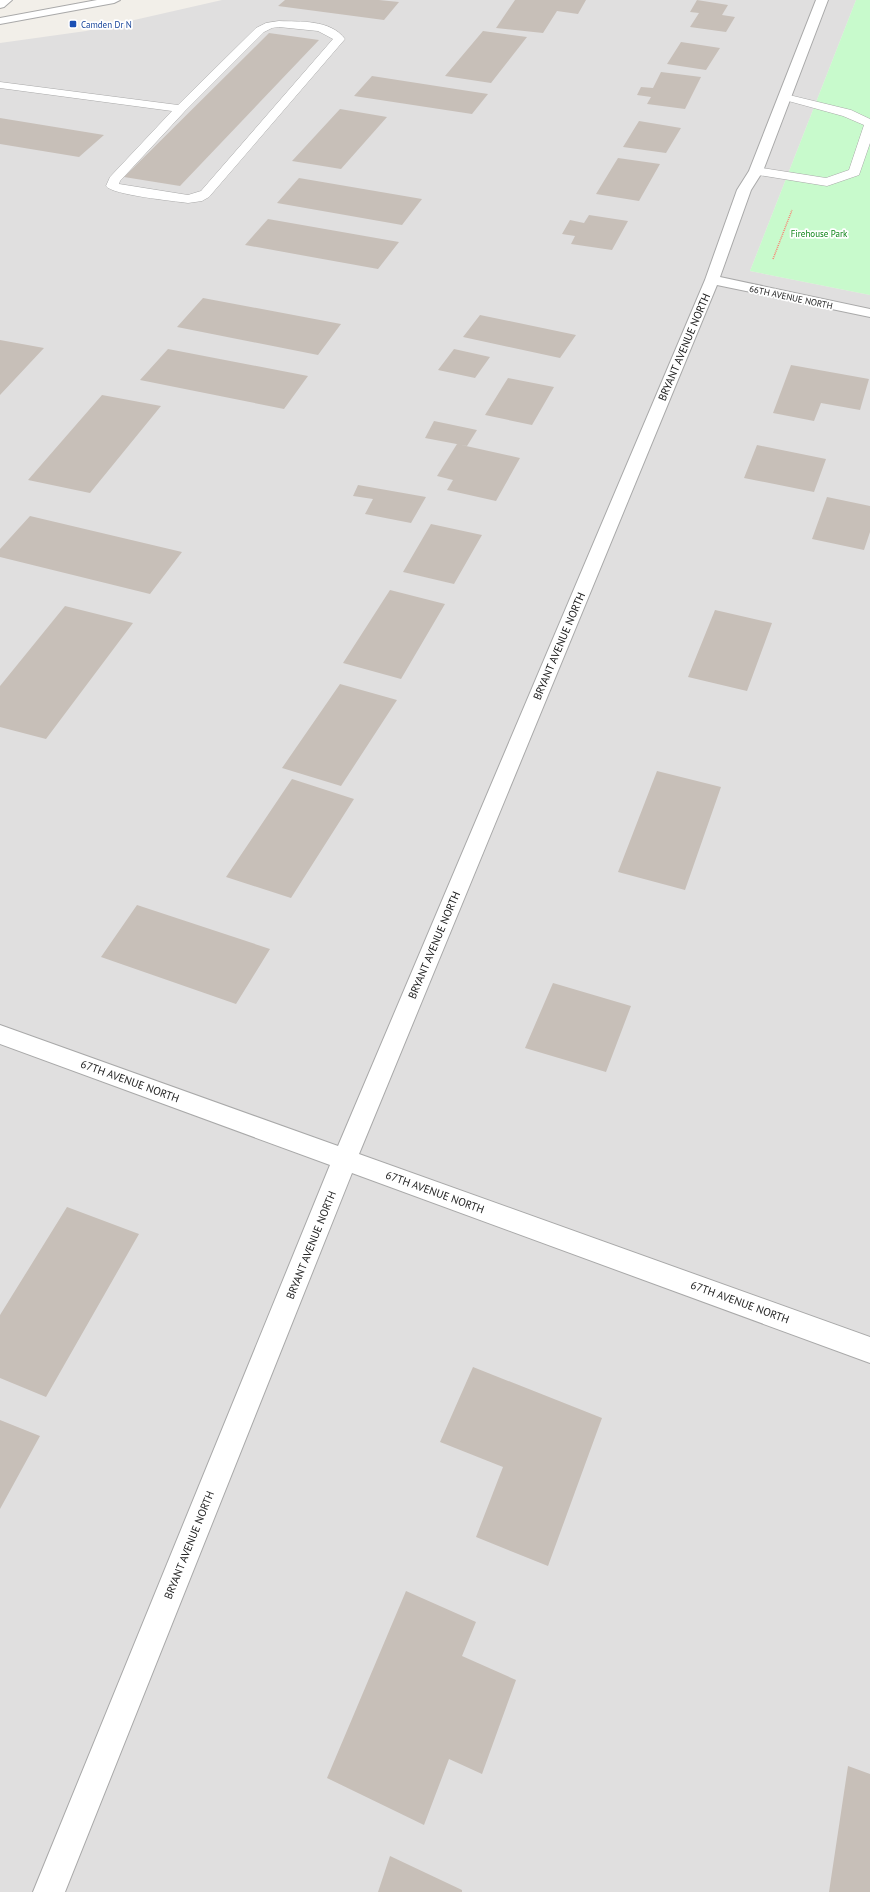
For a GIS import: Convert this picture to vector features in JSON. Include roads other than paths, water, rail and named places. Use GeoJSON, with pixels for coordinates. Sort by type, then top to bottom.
{"type":"FeatureCollection","features":[{"type":"Feature","properties":{"kind":"street"},"geometry":{"type":"LineString","coordinates":[[0,5],[6,0]]}},
{"type":"Feature","properties":{"kind":"street"},"geometry":{"type":"LineString","coordinates":[[0,21],[114,0]]}},
{"type":"Feature","properties":{"kind":"street","name":"BRYANT AVENUE NORTH"},"geometry":{"type":"LineString","coordinates":[[49,1892],[345,1159],[712,280],[744,190],[756,172],[822,0]]}},
{"type":"Feature","properties":{"kind":"street","name":"66TH AVENUE NORTH"},"geometry":{"type":"LineString","coordinates":[[712,280],[870,313]]}},
{"type":"Feature","properties":{"kind":"street","name":"67TH AVENUE NORTH"},"geometry":{"type":"LineString","coordinates":[[0,1034],[870,1350]]}},
{"type":"Feature","properties":{"kind":"lane"},"geometry":{"type":"LineString","coordinates":[[279,24],[321,28],[335,34],[339,39],[205,194],[197,198],[188,199],[119,189],[112,186],[114,180],[181,110],[260,30],[270,25],[279,24]]}},
{"type":"Feature","properties":{"kind":"lane"},"geometry":{"type":"LineString","coordinates":[[0,85],[181,110]]}},
{"type":"Feature","properties":{"kind":"lane"},"geometry":{"type":"LineString","coordinates":[[756,172],[827,182],[855,172],[870,123],[847,113],[785,97]]}},
{"type":"Feature","properties":{"kind":"place","name":"Camden Dr N"},"geometry":{"type":"Point","coordinates":[73,24]}},
{"type":"Feature","properties":{"kind":"park label","name":"Firehouse Park"},"geometry":{"type":"Point","coordinates":[819,233]}}]}
